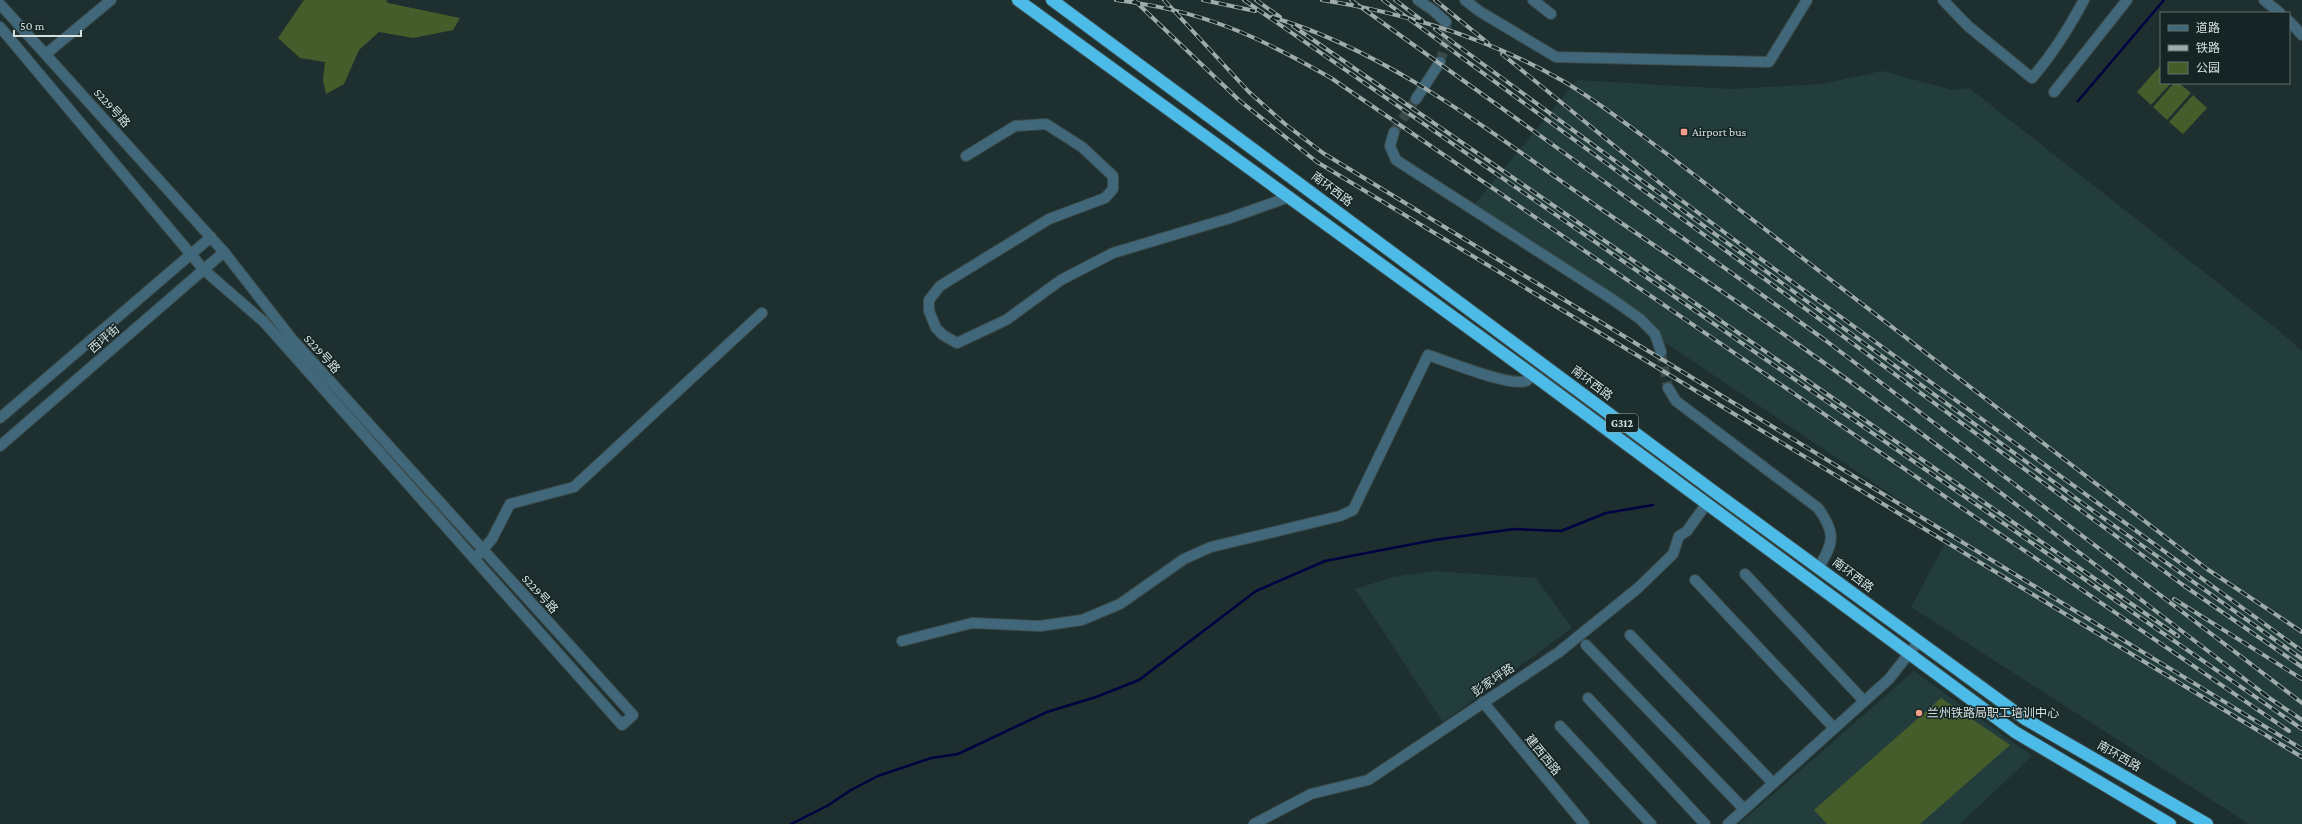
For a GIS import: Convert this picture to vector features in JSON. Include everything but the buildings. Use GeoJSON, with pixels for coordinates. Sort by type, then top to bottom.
{"type":"FeatureCollection","features":[{"type":"Feature","properties":{"kind":"highway","name":"G312"},"geometry":{"type":"LineString","coordinates":[[1018,0],[1533,375],[2015,732],[2170,824]]}},
{"type":"Feature","properties":{"kind":"highway","name":"南环西路"},"geometry":{"type":"LineString","coordinates":[[1052,0],[1819,567],[1918,642],[2025,719],[2207,824]]}},
{"type":"Feature","properties":{"kind":"street"},"geometry":{"type":"LineString","coordinates":[[46,54],[111,0]]}},
{"type":"Feature","properties":{"kind":"street"},"geometry":{"type":"LineString","coordinates":[[1418,0],[1434,11],[1446,22]]}},
{"type":"Feature","properties":{"kind":"street"},"geometry":{"type":"LineString","coordinates":[[1464,0],[1479,11],[1556,57],[1769,62],[1807,0]]}},
{"type":"Feature","properties":{"kind":"street"},"geometry":{"type":"LineString","coordinates":[[1533,0],[1551,14]]}},
{"type":"Feature","properties":{"kind":"street"},"geometry":{"type":"LineString","coordinates":[[1943,0],[1968,26],[2032,78],[2050,58],[2084,0]]}},
{"type":"Feature","properties":{"kind":"street"},"geometry":{"type":"LineString","coordinates":[[2054,92],[2127,0]]}},
{"type":"Feature","properties":{"kind":"street"},"geometry":{"type":"LineString","coordinates":[[2264,0],[2279,12]]}},
{"type":"Feature","properties":{"kind":"street","name":"S229号路"},"geometry":{"type":"LineString","coordinates":[[0,4],[211,237],[292,339],[633,715],[622,725],[264,322],[204,270],[0,28]]}},
{"type":"Feature","properties":{"kind":"street"},"geometry":{"type":"LineString","coordinates":[[2290,22],[2302,35]]}},
{"type":"Feature","properties":{"kind":"street"},"geometry":{"type":"LineString","coordinates":[[1416,99],[1440,62]]}},
{"type":"Feature","properties":{"kind":"street"},"geometry":{"type":"LineString","coordinates":[[966,156],[1015,126],[1046,124],[1082,147],[1113,176],[1113,189],[1105,198],[1049,219],[940,286],[929,300],[928,311],[936,328],[943,335],[957,343],[1006,320],[1061,280],[1113,253],[1230,218],[1289,197]]}},
{"type":"Feature","properties":{"kind":"street"},"geometry":{"type":"LineString","coordinates":[[1394,132],[1390,146],[1396,160],[1612,299],[1640,319],[1654,334],[1661,352]]}},
{"type":"Feature","properties":{"kind":"street","name":"西坪街"},"geometry":{"type":"LineString","coordinates":[[0,418],[211,237]]}},
{"type":"Feature","properties":{"kind":"street","name":"西坪街"},"geometry":{"type":"LineString","coordinates":[[0,446],[224,252]]}},
{"type":"Feature","properties":{"kind":"street"},"geometry":{"type":"LineString","coordinates":[[475,560],[492,539],[510,504],[574,487],[762,313]]}},
{"type":"Feature","properties":{"kind":"street"},"geometry":{"type":"LineString","coordinates":[[902,641],[972,623],[1040,626],[1082,620],[1120,604],[1184,559],[1211,547],[1340,516],[1353,510],[1428,355],[1492,377],[1516,382],[1526,381],[1533,375]]}},
{"type":"Feature","properties":{"kind":"street"},"geometry":{"type":"LineString","coordinates":[[1668,388],[1676,401],[1818,508],[1826,520],[1831,540],[1831,547],[1819,567]]}},
{"type":"Feature","properties":{"kind":"street","name":"彭家坪路"},"geometry":{"type":"LineString","coordinates":[[1254,824],[1311,794],[1368,780],[1559,652],[1638,588],[1673,554],[1679,536],[1687,531],[1706,503]]}},
{"type":"Feature","properties":{"kind":"street"},"geometry":{"type":"LineString","coordinates":[[1745,574],[1864,701]]}},
{"type":"Feature","properties":{"kind":"street"},"geometry":{"type":"LineString","coordinates":[[1695,580],[1834,728]]}},
{"type":"Feature","properties":{"kind":"street"},"geometry":{"type":"LineString","coordinates":[[1630,635],[1773,783]]}},
{"type":"Feature","properties":{"kind":"street"},"geometry":{"type":"LineString","coordinates":[[1728,824],[1889,679],[1918,642]]}},
{"type":"Feature","properties":{"kind":"street"},"geometry":{"type":"LineString","coordinates":[[1586,645],[1744,809]]}},
{"type":"Feature","properties":{"kind":"street"},"geometry":{"type":"LineString","coordinates":[[1588,698],[1705,824]]}},
{"type":"Feature","properties":{"kind":"street","name":"建西西路"},"geometry":{"type":"LineString","coordinates":[[1483,702],[1584,824]]}},
{"type":"Feature","properties":{"kind":"street"},"geometry":{"type":"LineString","coordinates":[[1560,726],[1651,824]]}},
{"type":"Feature","properties":{"kind":"shaded area"},"geometry":{"type":"Polygon","coordinates":[[[1882,71],[1952,90],[1969,88],[2278,330],[2302,351],[2302,824],[2249,824],[1911,607],[1950,534],[1469,211],[1577,80],[1731,89],[1822,84],[1882,71]]]}},
{"type":"Feature","properties":{"kind":"shaded area"},"geometry":{"type":"Polygon","coordinates":[[[1432,571],[1536,578],[1572,628],[1443,722],[1355,589],[1393,577],[1432,571]]]}},
{"type":"Feature","properties":{"kind":"shaded area","name":"兰州铁路局职工培训中心"},"geometry":{"type":"Polygon","coordinates":[[[1914,671],[2032,756],[1960,824],[1739,824],[1914,671]]]}},
{"type":"Feature","properties":{"kind":"green space"},"geometry":{"type":"Polygon","coordinates":[[[304,0],[386,0],[388,3],[460,18],[453,30],[413,38],[379,32],[359,50],[344,84],[326,94],[323,80],[325,62],[300,58],[278,38],[304,0]]]}},
{"type":"Feature","properties":{"kind":"green space"},"geometry":{"type":"Polygon","coordinates":[[[2160,66],[2160,84],[2170,84],[2151,105],[2137,92],[2160,66]]]}},
{"type":"Feature","properties":{"kind":"green space"},"geometry":{"type":"Polygon","coordinates":[[[2173,84],[2180,84],[2191,93],[2167,120],[2153,107],[2173,84]]]}},
{"type":"Feature","properties":{"kind":"green space"},"geometry":{"type":"Polygon","coordinates":[[[2193,95],[2207,108],[2183,134],[2169,122],[2193,95]]]}},
{"type":"Feature","properties":{"kind":"green space"},"geometry":{"type":"Polygon","coordinates":[[[1941,698],[2010,745],[1920,824],[1827,824],[1814,810],[1941,698]]]}},
{"type":"Feature","properties":{"kind":"waterway"},"geometry":{"type":"LineString","coordinates":[[2078,101],[2164,0]]}},
{"type":"Feature","properties":{"kind":"waterway"},"geometry":{"type":"LineString","coordinates":[[791,824],[827,806],[851,790],[878,776],[931,758],[958,754],[1047,712],[1096,697],[1139,680],[1256,591],[1325,561],[1434,540],[1514,529],[1561,531],[1606,513],[1653,505]]}},
{"type":"Feature","properties":{"kind":"tunnel"},"geometry":{"type":"LineString","coordinates":[[1440,62],[1447,39],[1446,22]]}},
{"type":"Feature","properties":{"kind":"tunnel"},"geometry":{"type":"LineString","coordinates":[[1394,132],[1416,99]]}},
{"type":"Feature","properties":{"kind":"tunnel"},"geometry":{"type":"LineString","coordinates":[[1661,352],[1668,388]]}},
{"type":"Feature","properties":{"kind":"railway"},"geometry":{"type":"LineString","coordinates":[[1116,0],[1147,4],[1175,10],[1228,27],[1279,50],[1331,78],[2289,731]]}},
{"type":"Feature","properties":{"kind":"railway"},"geometry":{"type":"LineString","coordinates":[[1134,0],[1240,101],[1317,162],[2302,757]]}},
{"type":"Feature","properties":{"kind":"railway"},"geometry":{"type":"LineString","coordinates":[[1164,0],[1249,92],[1285,124],[1323,153],[2302,749]]}},
{"type":"Feature","properties":{"kind":"railway"},"geometry":{"type":"LineString","coordinates":[[1203,0],[1255,11]]}},
{"type":"Feature","properties":{"kind":"railway"},"geometry":{"type":"LineString","coordinates":[[1244,0],[2302,729]]}},
{"type":"Feature","properties":{"kind":"railway"},"geometry":{"type":"LineString","coordinates":[[1256,0],[1280,17]]}},
{"type":"Feature","properties":{"kind":"railway"},"geometry":{"type":"LineString","coordinates":[[1322,0],[1384,12],[1415,20],[1477,40],[1535,66],[1590,98],[1667,154],[2207,569],[2302,632]]}},
{"type":"Feature","properties":{"kind":"railway"},"geometry":{"type":"LineString","coordinates":[[1351,0],[1825,340],[2302,703]]}},
{"type":"Feature","properties":{"kind":"railway"},"geometry":{"type":"LineString","coordinates":[[1383,0],[2183,585],[2302,667]]}},
{"type":"Feature","properties":{"kind":"railway"},"geometry":{"type":"LineString","coordinates":[[1395,0],[1423,21]]}},
{"type":"Feature","properties":{"kind":"railway"},"geometry":{"type":"LineString","coordinates":[[1435,0],[1488,43]]}},
{"type":"Feature","properties":{"kind":"railway"},"geometry":{"type":"LineString","coordinates":[[1272,17],[1317,33],[1360,52],[1402,75],[1484,127],[1755,314],[1865,392],[1981,478],[2267,696]]}},
{"type":"Feature","properties":{"kind":"railway"},"geometry":{"type":"LineString","coordinates":[[1293,26],[2178,636]]}},
{"type":"Feature","properties":{"kind":"railway"},"geometry":{"type":"LineString","coordinates":[[1435,29],[2092,510],[2302,659]]}},
{"type":"Feature","properties":{"kind":"railway"},"geometry":{"type":"LineString","coordinates":[[1502,54],[1677,197],[2302,651]]}},
{"type":"Feature","properties":{"kind":"railway"},"geometry":{"type":"LineString","coordinates":[[2174,599],[2302,679]]}},
{"type":"Feature","properties":{"kind":"railway"},"geometry":{"type":"LineString","coordinates":[[2262,693],[2302,720]]}},
{"type":"Feature","properties":{"kind":"place","name":"Airport bus"},"geometry":{"type":"Point","coordinates":[1684,132]}},
{"type":"Feature","properties":{"kind":"place","name":"兰州铁路局职工培训中心"},"geometry":{"type":"Point","coordinates":[1919,713]}}]}
